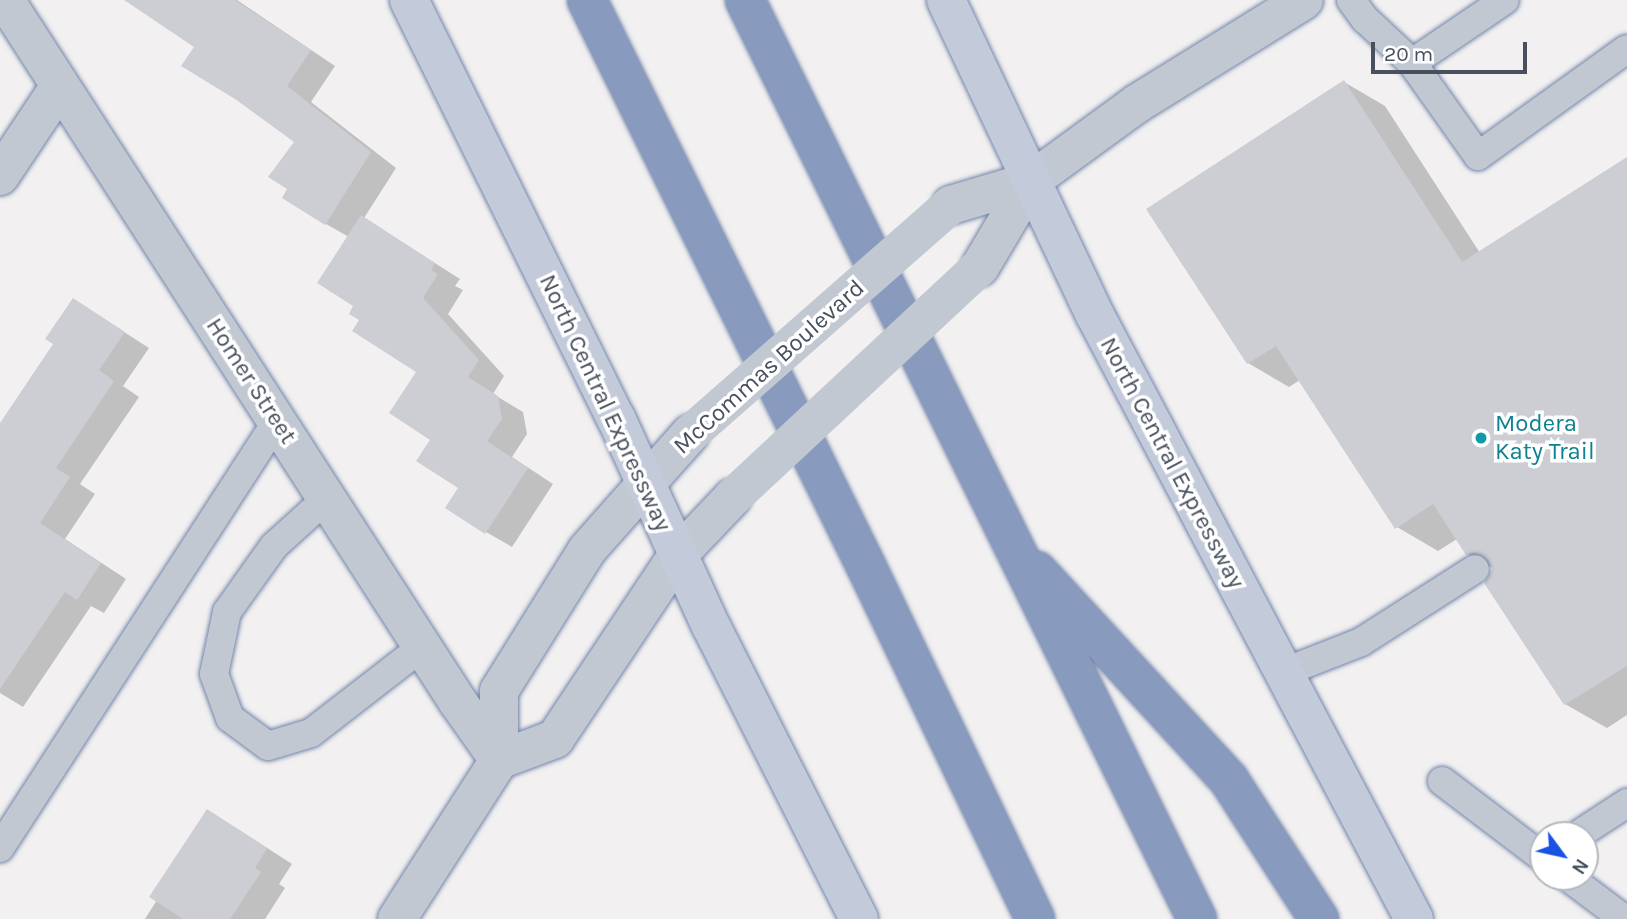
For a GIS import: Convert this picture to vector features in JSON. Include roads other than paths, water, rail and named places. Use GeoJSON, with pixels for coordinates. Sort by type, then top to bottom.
{"type":"FeatureCollection","features":[{"type":"Feature","properties":{"kind":"highway"},"geometry":{"type":"LineString","coordinates":[[587,0],[854,541],[1035,919]]}},
{"type":"Feature","properties":{"kind":"highway"},"geometry":{"type":"LineString","coordinates":[[745,0],[1197,919]]}},
{"type":"Feature","properties":{"kind":"highway"},"geometry":{"type":"LineString","coordinates":[[1008,539],[1229,780],[1319,919]]}},
{"type":"Feature","properties":{"kind":"main road","name":"North Central Expressway"},"geometry":{"type":"LineString","coordinates":[[409,0],[645,482],[677,556],[859,919]]}},
{"type":"Feature","properties":{"kind":"main road","name":"North Central Expressway"},"geometry":{"type":"LineString","coordinates":[[946,0],[1095,315],[1414,919]]}},
{"type":"Feature","properties":{"kind":"street","name":"Homer Street"},"geometry":{"type":"LineString","coordinates":[[5,0],[422,647],[499,760]]}},
{"type":"Feature","properties":{"kind":"street","name":"McCommas Boulevard"},"geometry":{"type":"LineString","coordinates":[[1031,181],[980,268],[732,498],[677,556],[555,739],[499,760],[499,691],[587,550],[690,434],[951,205],[1031,181],[1138,103],[1301,1]]}},
{"type":"Feature","properties":{"kind":"street"},"geometry":{"type":"LineString","coordinates":[[0,176],[60,86]]}},
{"type":"Feature","properties":{"kind":"street"},"geometry":{"type":"LineString","coordinates":[[397,919],[499,760]]}},
{"type":"Feature","properties":{"kind":"lane"},"geometry":{"type":"LineString","coordinates":[[1351,0],[1365,19],[1412,63],[1478,156],[1627,49]]}},
{"type":"Feature","properties":{"kind":"lane"},"geometry":{"type":"LineString","coordinates":[[1412,63],[1506,0]]}},
{"type":"Feature","properties":{"kind":"lane"},"geometry":{"type":"LineString","coordinates":[[0,848],[277,421]]}},
{"type":"Feature","properties":{"kind":"lane"},"geometry":{"type":"LineString","coordinates":[[327,498],[274,546],[227,612],[214,674],[230,718],[268,746],[311,733],[422,647]]}},
{"type":"Feature","properties":{"kind":"lane"},"geometry":{"type":"LineString","coordinates":[[1282,673],[1361,642],[1475,569]]}},
{"type":"Feature","properties":{"kind":"lane"},"geometry":{"type":"LineString","coordinates":[[1442,781],[1529,847]]}},
{"type":"Feature","properties":{"kind":"lane"},"geometry":{"type":"LineString","coordinates":[[1599,821],[1627,803]]}},
{"type":"Feature","properties":{"kind":"lane"},"geometry":{"type":"LineString","coordinates":[[1587,891],[1624,919]]}},
{"type":"Feature","properties":{"kind":"place","name":"Modera Katy Trail"},"geometry":{"type":"Point","coordinates":[1481,438]}}]}
